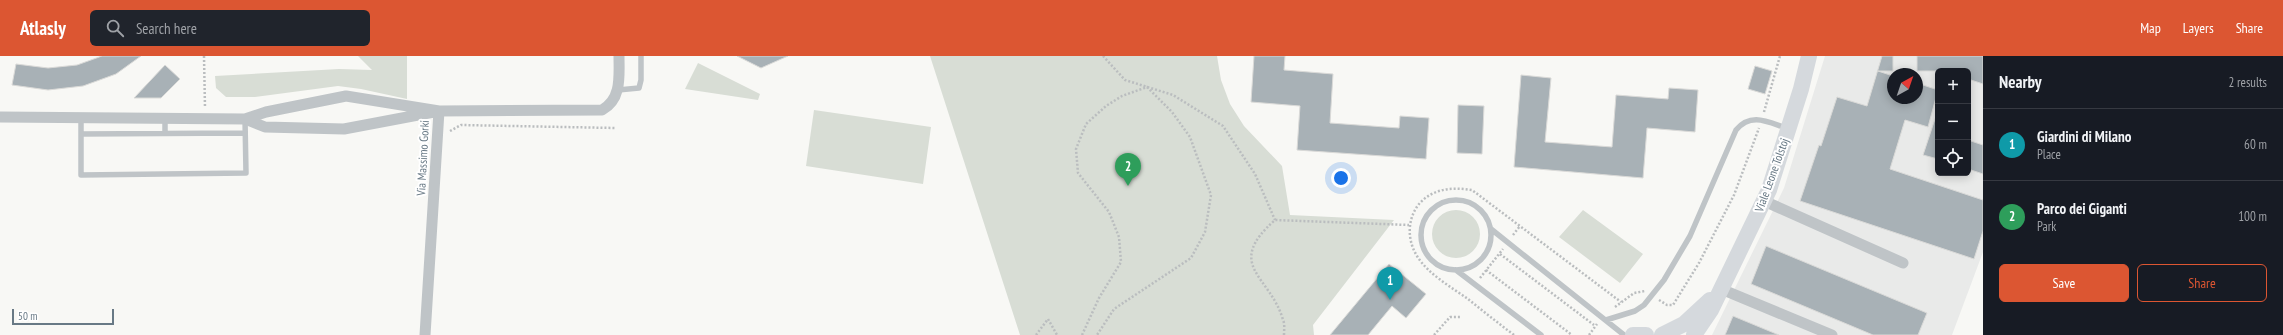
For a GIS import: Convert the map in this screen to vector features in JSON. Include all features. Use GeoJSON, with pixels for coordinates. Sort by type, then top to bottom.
{"type":"FeatureCollection","features":[{"type":"Feature","properties":{"kind":"street"},"geometry":{"type":"LineString","coordinates":[[618,90],[619,56]]}},
{"type":"Feature","properties":{"kind":"street","name":"Viale Leone Tolstoj"},"geometry":{"type":"LineString","coordinates":[[1694,335],[1711,310],[1764,201],[1788,129],[1809,56]]}},
{"type":"Feature","properties":{"kind":"street","name":"Via Massimo Gorki"},"geometry":{"type":"LineString","coordinates":[[425,335],[439,111],[598,111],[609,105],[618,90]]}},
{"type":"Feature","properties":{"kind":"street"},"geometry":{"type":"LineString","coordinates":[[0,117],[245,119],[266,112],[346,96],[439,111]]}},
{"type":"Feature","properties":{"kind":"street"},"geometry":{"type":"LineString","coordinates":[[245,119],[265,126],[344,130],[439,111]]}},
{"type":"Feature","properties":{"kind":"street"},"geometry":{"type":"LineString","coordinates":[[1764,201],[1903,263]]}},
{"type":"Feature","properties":{"kind":"street"},"geometry":{"type":"LineString","coordinates":[[1721,288],[1832,335]]}},
{"type":"Feature","properties":{"kind":"street","name":"Viale Leone Tolstoj"},"geometry":{"type":"LineString","coordinates":[[1662,335],[1689,320],[1721,288]]}},
{"type":"Feature","properties":{"kind":"street"},"geometry":{"type":"LineString","coordinates":[[1633,335],[1646,335]]}},
{"type":"Feature","properties":{"kind":"lane"},"geometry":{"type":"LineString","coordinates":[[618,90],[639,88],[641,80],[641,56]]}},
{"type":"Feature","properties":{"kind":"lane"},"geometry":{"type":"LineString","coordinates":[[81,118],[81,175],[246,173],[245,119]]}},
{"type":"Feature","properties":{"kind":"lane"},"geometry":{"type":"LineString","coordinates":[[165,118],[165,133]]}},
{"type":"Feature","properties":{"kind":"lane"},"geometry":{"type":"LineString","coordinates":[[1606,320],[1635,311],[1652,295],[1690,236],[1736,130],[1747,120],[1762,120],[1788,129]]}},
{"type":"Feature","properties":{"kind":"lane"},"geometry":{"type":"LineString","coordinates":[[81,134],[246,133]]}},
{"type":"Feature","properties":{"kind":"lane"},"geometry":{"type":"LineString","coordinates":[[1450,201],[1468,202],[1482,213],[1490,229],[1490,244],[1483,258],[1475,265],[1456,270],[1444,268],[1435,263],[1425,249],[1422,233],[1424,222],[1430,212],[1439,205],[1450,201]]}},
{"type":"Feature","properties":{"kind":"lane"},"geometry":{"type":"LineString","coordinates":[[1490,229],[1624,335]]}},
{"type":"Feature","properties":{"kind":"lane"},"geometry":{"type":"LineString","coordinates":[[1456,270],[1542,335]]}},
{"type":"Feature","properties":{"kind":"path"},"geometry":{"type":"LineString","coordinates":[[204,56],[206,119]]}},
{"type":"Feature","properties":{"kind":"path"},"geometry":{"type":"LineString","coordinates":[[1103,56],[1125,80],[1174,95],[1222,126],[1255,174],[1275,220]]}},
{"type":"Feature","properties":{"kind":"path"},"geometry":{"type":"LineString","coordinates":[[1514,335],[1428,269],[1417,256],[1411,243],[1409,225],[1419,205],[1431,195],[1443,189],[1464,188],[1472,190],[1621,302],[1639,291],[1645,291],[1670,306],[1684,289],[1734,195],[1762,120],[1780,56]]}},
{"type":"Feature","properties":{"kind":"path"},"geometry":{"type":"LineString","coordinates":[[1082,335],[1099,298],[1121,262],[1119,237],[1109,212],[1078,173],[1076,149],[1086,124],[1106,106],[1122,96],[1147,87]]}},
{"type":"Feature","properties":{"kind":"path"},"geometry":{"type":"LineString","coordinates":[[1097,335],[1114,309],[1191,258],[1205,232],[1211,195],[1190,137],[1172,112],[1147,87]]}},
{"type":"Feature","properties":{"kind":"path"},"geometry":{"type":"LineString","coordinates":[[448,134],[453,127],[461,124],[615,128]]}},
{"type":"Feature","properties":{"kind":"path"},"geometry":{"type":"LineString","coordinates":[[1284,335],[1284,320],[1252,264],[1254,245],[1262,232],[1275,220],[1409,225]]}},
{"type":"Feature","properties":{"kind":"path"},"geometry":{"type":"LineString","coordinates":[[1466,298],[1520,226]]}},
{"type":"Feature","properties":{"kind":"path"},"geometry":{"type":"LineString","coordinates":[[1500,254],[1596,326]]}},
{"type":"Feature","properties":{"kind":"path"},"geometry":{"type":"LineString","coordinates":[[1486,270],[1572,335]]}},
{"type":"Feature","properties":{"kind":"path"},"geometry":{"type":"LineString","coordinates":[[1434,335],[1450,317],[1460,317]]}},
{"type":"Feature","properties":{"kind":"path"},"geometry":{"type":"LineString","coordinates":[[1036,335],[1048,319],[1057,335]]}},
{"type":"Feature","properties":{"kind":"shaded area"},"geometry":{"type":"Polygon","coordinates":[[[358,56],[407,56],[407,99],[361,89],[338,86],[255,97],[226,97],[216,88],[215,76],[339,69],[372,70],[358,56]]]}},
{"type":"Feature","properties":{"kind":"shaded area"},"geometry":{"type":"Polygon","coordinates":[[[930,56],[1217,56],[1221,80],[1230,104],[1244,126],[1282,166],[1290,215],[1394,220],[1313,325],[1314,335],[1020,335],[930,56]]]}},
{"type":"Feature","properties":{"kind":"shaded area"},"geometry":{"type":"Polygon","coordinates":[[[1825,56],[1983,56],[1983,252],[1952,335],[1712,335],[1784,188],[1825,56]]]}},
{"type":"Feature","properties":{"kind":"shaded area"},"geometry":{"type":"Polygon","coordinates":[[[698,63],[760,94],[758,100],[685,89],[698,63]]]}},
{"type":"Feature","properties":{"kind":"shaded area"},"geometry":{"type":"Polygon","coordinates":[[[814,110],[931,127],[923,184],[806,166],[814,110]]]}},
{"type":"Feature","properties":{"kind":"shaded area"},"geometry":{"type":"Polygon","coordinates":[[[1451,210],[1461,210],[1473,217],[1480,229],[1480,239],[1473,251],[1461,258],[1451,258],[1443,254],[1436,247],[1432,239],[1432,229],[1436,221],[1443,214],[1451,210]]]}},
{"type":"Feature","properties":{"kind":"shaded area"},"geometry":{"type":"Polygon","coordinates":[[[1583,210],[1643,254],[1620,283],[1559,237],[1583,210]]]}},
{"type":"Feature","properties":{"kind":"building"},"geometry":{"type":"Polygon","coordinates":[[[102,56],[141,56],[116,74],[83,86],[48,90],[12,85],[16,64],[48,68],[77,65],[102,56]]]}},
{"type":"Feature","properties":{"kind":"building"},"geometry":{"type":"Polygon","coordinates":[[[737,56],[788,56],[761,68],[737,56]]]}},
{"type":"Feature","properties":{"kind":"building"},"geometry":{"type":"Polygon","coordinates":[[[1254,56],[1285,56],[1284,70],[1333,74],[1330,123],[1399,128],[1400,116],[1429,118],[1426,159],[1297,150],[1300,106],[1251,102],[1254,56]]]}},
{"type":"Feature","properties":{"kind":"building"},"geometry":{"type":"Polygon","coordinates":[[[1882,56],[1893,56],[1893,68],[1887,68],[1887,71],[1878,71],[1887,74],[1887,104],[1923,104],[1923,85],[1935,89],[1935,101],[1928,127],[1905,120],[1890,169],[1983,200],[1983,231],[1974,259],[1800,201],[1819,145],[1821,146],[1837,97],[1867,106],[1882,56]]]}},
{"type":"Feature","properties":{"kind":"building"},"geometry":{"type":"Polygon","coordinates":[[[1917,56],[1983,56],[1983,84],[1971,80],[1971,68],[1935,68],[1935,71],[1923,71],[1923,68],[1917,68],[1917,56]]]}},
{"type":"Feature","properties":{"kind":"building"},"geometry":{"type":"Polygon","coordinates":[[[165,65],[180,79],[161,98],[134,98],[165,65]]]}},
{"type":"Feature","properties":{"kind":"building"},"geometry":{"type":"Polygon","coordinates":[[[1755,66],[1772,71],[1765,94],[1748,89],[1755,66]]]}},
{"type":"Feature","properties":{"kind":"building"},"geometry":{"type":"Polygon","coordinates":[[[1521,75],[1551,78],[1545,142],[1612,147],[1616,95],[1668,99],[1669,88],[1698,90],[1695,132],[1647,128],[1643,178],[1514,167],[1521,75]]]}},
{"type":"Feature","properties":{"kind":"building"},"geometry":{"type":"Polygon","coordinates":[[[1458,105],[1484,106],[1482,154],[1457,153],[1458,105]]]}},
{"type":"Feature","properties":{"kind":"building"},"geometry":{"type":"Polygon","coordinates":[[[1935,119],[1935,158],[1923,155],[1935,119]]]}},
{"type":"Feature","properties":{"kind":"building"},"geometry":{"type":"Polygon","coordinates":[[[1971,141],[1983,145],[1983,174],[1971,170],[1971,141]]]}},
{"type":"Feature","properties":{"kind":"building"},"geometry":{"type":"Polygon","coordinates":[[[1766,246],[1927,313],[1918,335],[1873,335],[1751,284],[1766,246]]]}},
{"type":"Feature","properties":{"kind":"building"},"geometry":{"type":"Polygon","coordinates":[[[1389,264],[1426,294],[1406,318],[1392,306],[1368,335],[1330,335],[1389,264]]]}},
{"type":"Feature","properties":{"kind":"building"},"geometry":{"type":"Polygon","coordinates":[[[1733,316],[1779,335],[1725,335],[1733,316]]]}},
{"type":"Feature","properties":{"kind":"place","name":"Parco dei Giganti"},"geometry":{"type":"Point","coordinates":[1128,186]}},
{"type":"Feature","properties":{"kind":"place","name":"Giardini di Milano"},"geometry":{"type":"Point","coordinates":[1390,300]}}]}
